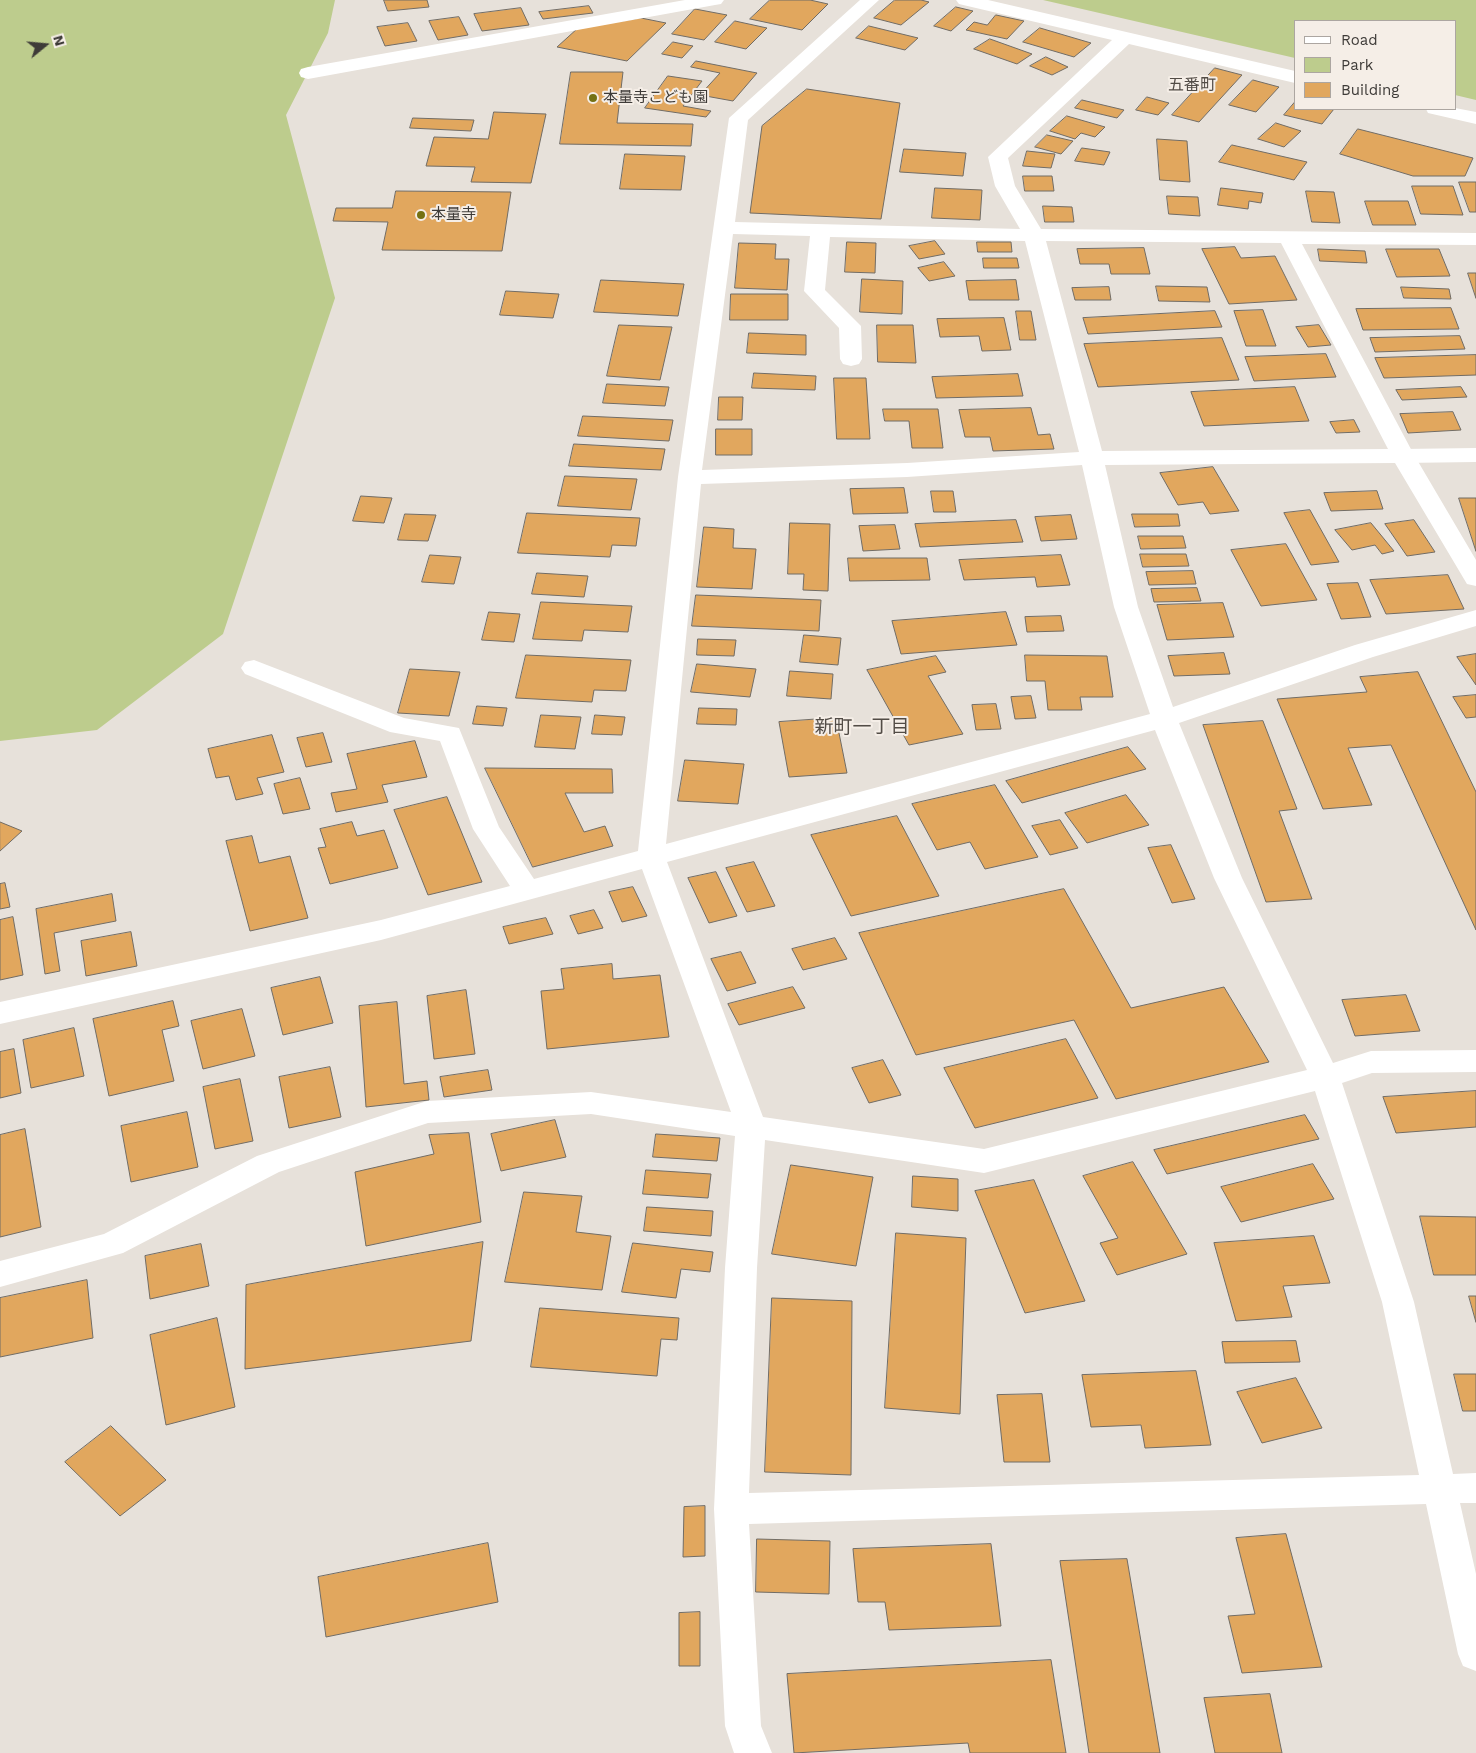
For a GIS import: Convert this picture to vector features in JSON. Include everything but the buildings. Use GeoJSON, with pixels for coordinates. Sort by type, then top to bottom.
{"type":"FeatureCollection","features":[{"type":"Feature","properties":{"kind":"street"},"geometry":{"type":"LineString","coordinates":[[308,73],[715,0]]}},
{"type":"Feature","properties":{"kind":"street"},"geometry":{"type":"LineString","coordinates":[[752,1753],[743,1726],[731,1509],[741,1268],[751,1126],[651,856],[690,477],[739,118],[870,0]]}},
{"type":"Feature","properties":{"kind":"street"},"geometry":{"type":"LineString","coordinates":[[965,0],[1294,77]]}},
{"type":"Feature","properties":{"kind":"street"},"geometry":{"type":"LineString","coordinates":[[1125,38],[998,157],[1005,186],[1034,235],[1092,458],[1126,607],[1164,719],[1228,878],[1325,1077],[1398,1302],[1476,1654]]}},
{"type":"Feature","properties":{"kind":"street"},"geometry":{"type":"LineString","coordinates":[[1440,110],[1476,118]]}},
{"type":"Feature","properties":{"kind":"street"},"geometry":{"type":"LineString","coordinates":[[723,228],[1034,235],[1476,239]]}},
{"type":"Feature","properties":{"kind":"street"},"geometry":{"type":"LineString","coordinates":[[822,230],[814,291],[850,326],[851,359]]}},
{"type":"Feature","properties":{"kind":"street"},"geometry":{"type":"LineString","coordinates":[[1288,237],[1402,456],[1439,522],[1476,579]]}},
{"type":"Feature","properties":{"kind":"street"},"geometry":{"type":"LineString","coordinates":[[690,477],[907,470],[1092,458],[1476,455]]}},
{"type":"Feature","properties":{"kind":"street"},"geometry":{"type":"LineString","coordinates":[[0,1013],[382,930],[1164,719],[1364,651],[1476,618]]}},
{"type":"Feature","properties":{"kind":"street"},"geometry":{"type":"LineString","coordinates":[[254,668],[399,726],[450,734],[486,829],[527,890]]}},
{"type":"Feature","properties":{"kind":"street"},"geometry":{"type":"LineString","coordinates":[[0,1274],[112,1244],[268,1164],[427,1112],[591,1103],[984,1161],[1325,1077],[1371,1062],[1476,1061]]}},
{"type":"Feature","properties":{"kind":"street"},"geometry":{"type":"LineString","coordinates":[[731,1509],[1476,1488]]}},
{"type":"Feature","properties":{"kind":"green space"},"geometry":{"type":"Polygon","coordinates":[[[0,0],[335,0],[328,33],[286,115],[335,298],[223,634],[97,730],[0,741],[0,0]]]}},
{"type":"Feature","properties":{"kind":"green space"},"geometry":{"type":"Polygon","coordinates":[[[1043,0],[1476,0],[1476,100],[1456,95],[1456,20],[1294,20],[1294,58],[1043,0]]]}},
{"type":"Feature","properties":{"kind":"place","name":"本量寺こども園"},"geometry":{"type":"Point","coordinates":[593,98]}},
{"type":"Feature","properties":{"kind":"place","name":"本量寺"},"geometry":{"type":"Point","coordinates":[421,215]}},
{"type":"Feature","properties":{"kind":"district","name":"五番町"},"geometry":{"type":"Point","coordinates":[1192,85]}},
{"type":"Feature","properties":{"kind":"district","name":"新町一丁目"},"geometry":{"type":"Point","coordinates":[862,727]}}]}
